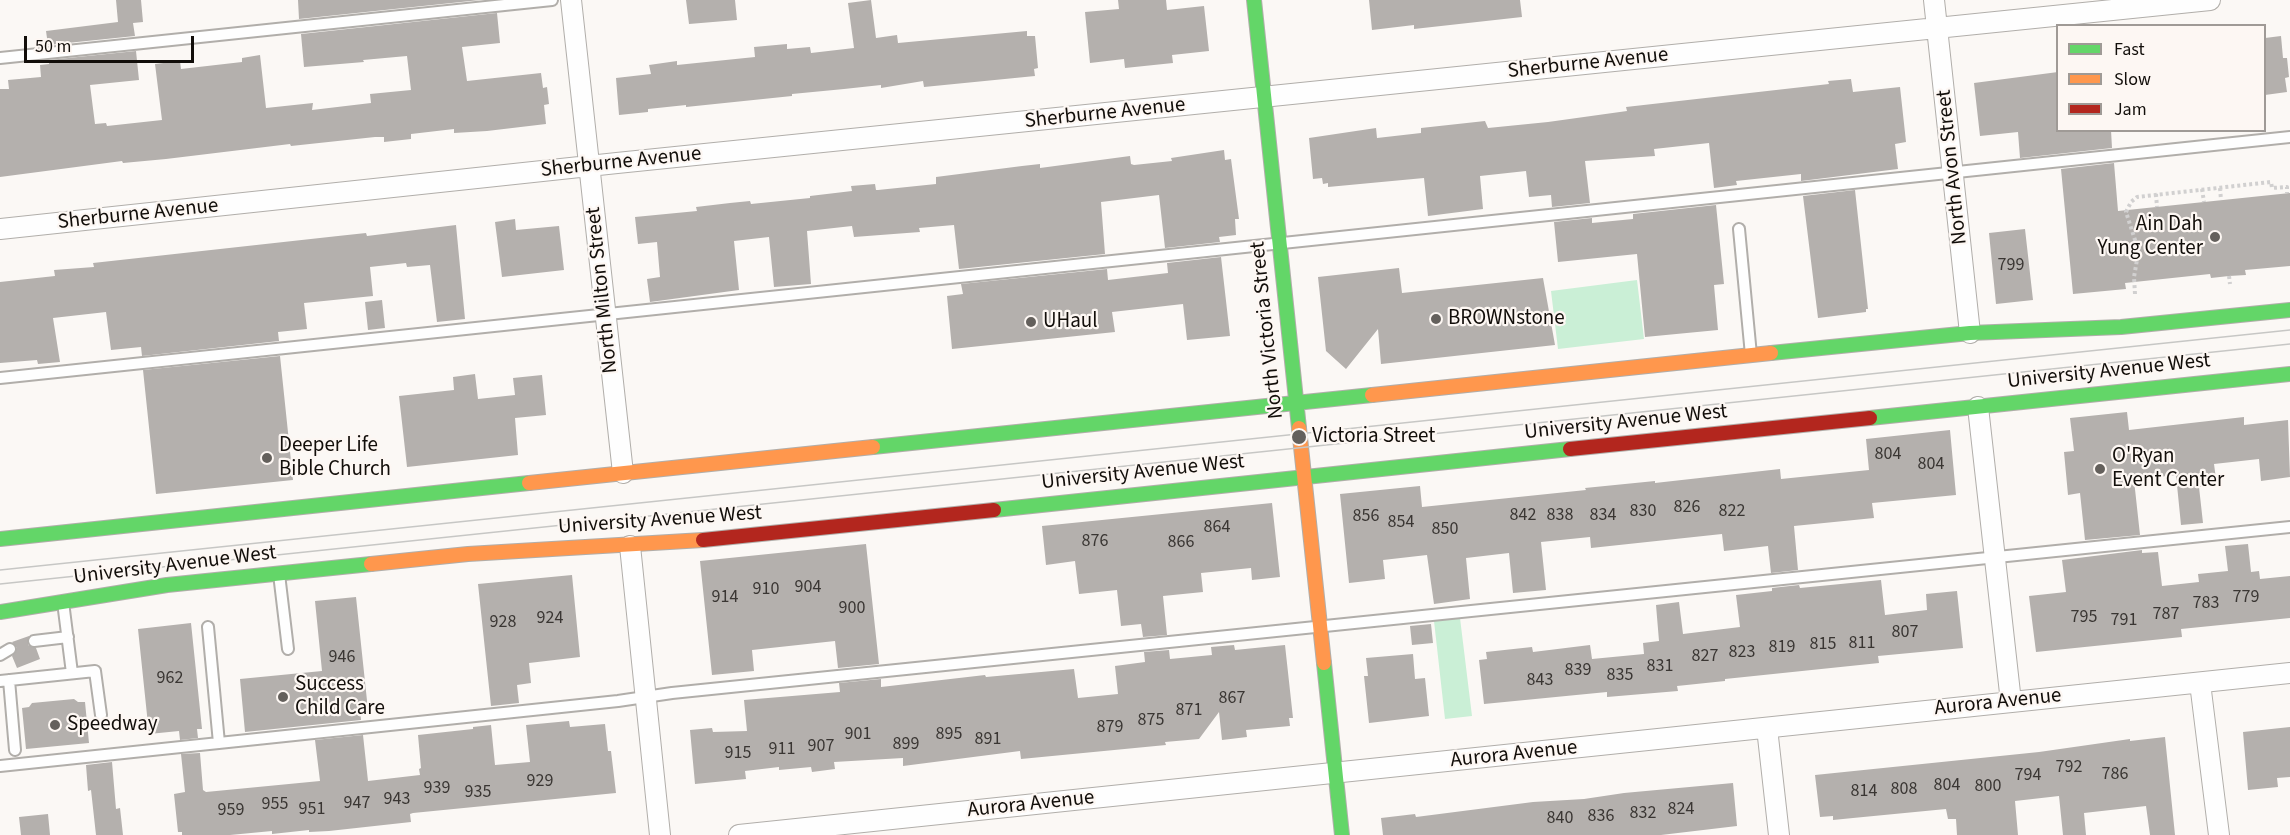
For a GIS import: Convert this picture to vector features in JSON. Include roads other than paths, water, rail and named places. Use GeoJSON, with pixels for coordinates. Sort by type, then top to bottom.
{"type":"FeatureCollection","features":[{"type":"Feature","properties":{"kind":"main road","name":"North Victoria Street"},"geometry":{"type":"LineString","coordinates":[[1254,0],[1342,835]]}},
{"type":"Feature","properties":{"kind":"main road","name":"University Avenue West"},"geometry":{"type":"LineString","coordinates":[[0,539],[1970,333],[2121,327],[2290,310]]}},
{"type":"Feature","properties":{"kind":"main road","name":"University Avenue West"},"geometry":{"type":"LineString","coordinates":[[0,612],[136,589],[468,554],[630,546],[1305,478],[2290,374]]}},
{"type":"Feature","properties":{"kind":"street","name":"North Milton Street"},"geometry":{"type":"LineString","coordinates":[[572,0],[623,473]]}},
{"type":"Feature","properties":{"kind":"street","name":"North Avon Street"},"geometry":{"type":"LineString","coordinates":[[1934,0],[1970,333]]}},
{"type":"Feature","properties":{"kind":"street","name":"Sherburne Avenue"},"geometry":{"type":"LineString","coordinates":[[0,229],[2210,0]]}},
{"type":"Feature","properties":{"kind":"street"},"geometry":{"type":"LineString","coordinates":[[1978,407],[2011,702]]}},
{"type":"Feature","properties":{"kind":"street"},"geometry":{"type":"LineString","coordinates":[[630,546],[660,835]]}},
{"type":"Feature","properties":{"kind":"street","name":"Aurora Avenue"},"geometry":{"type":"LineString","coordinates":[[739,835],[2290,673]]}},
{"type":"Feature","properties":{"kind":"street"},"geometry":{"type":"LineString","coordinates":[[2200,683],[2219,835]]}},
{"type":"Feature","properties":{"kind":"street"},"geometry":{"type":"LineString","coordinates":[[1767,728],[1779,835]]}},
{"type":"Feature","properties":{"kind":"lane"},"geometry":{"type":"LineString","coordinates":[[0,58],[552,0]]}},
{"type":"Feature","properties":{"kind":"lane"},"geometry":{"type":"LineString","coordinates":[[0,378],[2290,137]]}},
{"type":"Feature","properties":{"kind":"lane"},"geometry":{"type":"LineString","coordinates":[[1739,230],[1751,355]]}},
{"type":"Feature","properties":{"kind":"lane"},"geometry":{"type":"LineString","coordinates":[[0,766],[646,696],[2290,527]]}},
{"type":"Feature","properties":{"kind":"lane"},"geometry":{"type":"LineString","coordinates":[[279,574],[288,649]]}},
{"type":"Feature","properties":{"kind":"lane"},"geometry":{"type":"LineString","coordinates":[[63,601],[72,673]]}},
{"type":"Feature","properties":{"kind":"lane"},"geometry":{"type":"LineString","coordinates":[[208,627],[219,743]]}},
{"type":"Feature","properties":{"kind":"lane"},"geometry":{"type":"LineString","coordinates":[[34,641],[68,638]]}},
{"type":"Feature","properties":{"kind":"lane"},"geometry":{"type":"LineString","coordinates":[[15,750],[4,680],[95,670],[101,715]]}},
{"type":"Feature","properties":{"kind":"tram line"},"geometry":{"type":"LineString","coordinates":[[0,570],[2290,330]]}},
{"type":"Feature","properties":{"kind":"tram line"},"geometry":{"type":"LineString","coordinates":[[0,584],[2290,344]]}},
{"type":"Feature","properties":{"kind":"place","name":"Ain Dah Yung Center"},"geometry":{"type":"Point","coordinates":[2215,237]}},
{"type":"Feature","properties":{"kind":"place","name":"BROWNstone"},"geometry":{"type":"Point","coordinates":[1436,319]}},
{"type":"Feature","properties":{"kind":"place","name":"UHaul"},"geometry":{"type":"Point","coordinates":[1031,322]}},
{"type":"Feature","properties":{"kind":"place","name":"Victoria Street"},"geometry":{"type":"Point","coordinates":[1299,437]}},
{"type":"Feature","properties":{"kind":"place","name":"Deeper Life Bible Church"},"geometry":{"type":"Point","coordinates":[267,458]}},
{"type":"Feature","properties":{"kind":"place","name":"O'Ryan Event Center"},"geometry":{"type":"Point","coordinates":[2100,469]}},
{"type":"Feature","properties":{"kind":"place","name":"Success Child Care"},"geometry":{"type":"Point","coordinates":[283,697]}},
{"type":"Feature","properties":{"kind":"place","name":"Speedway"},"geometry":{"type":"Point","coordinates":[55,725]}}]}
